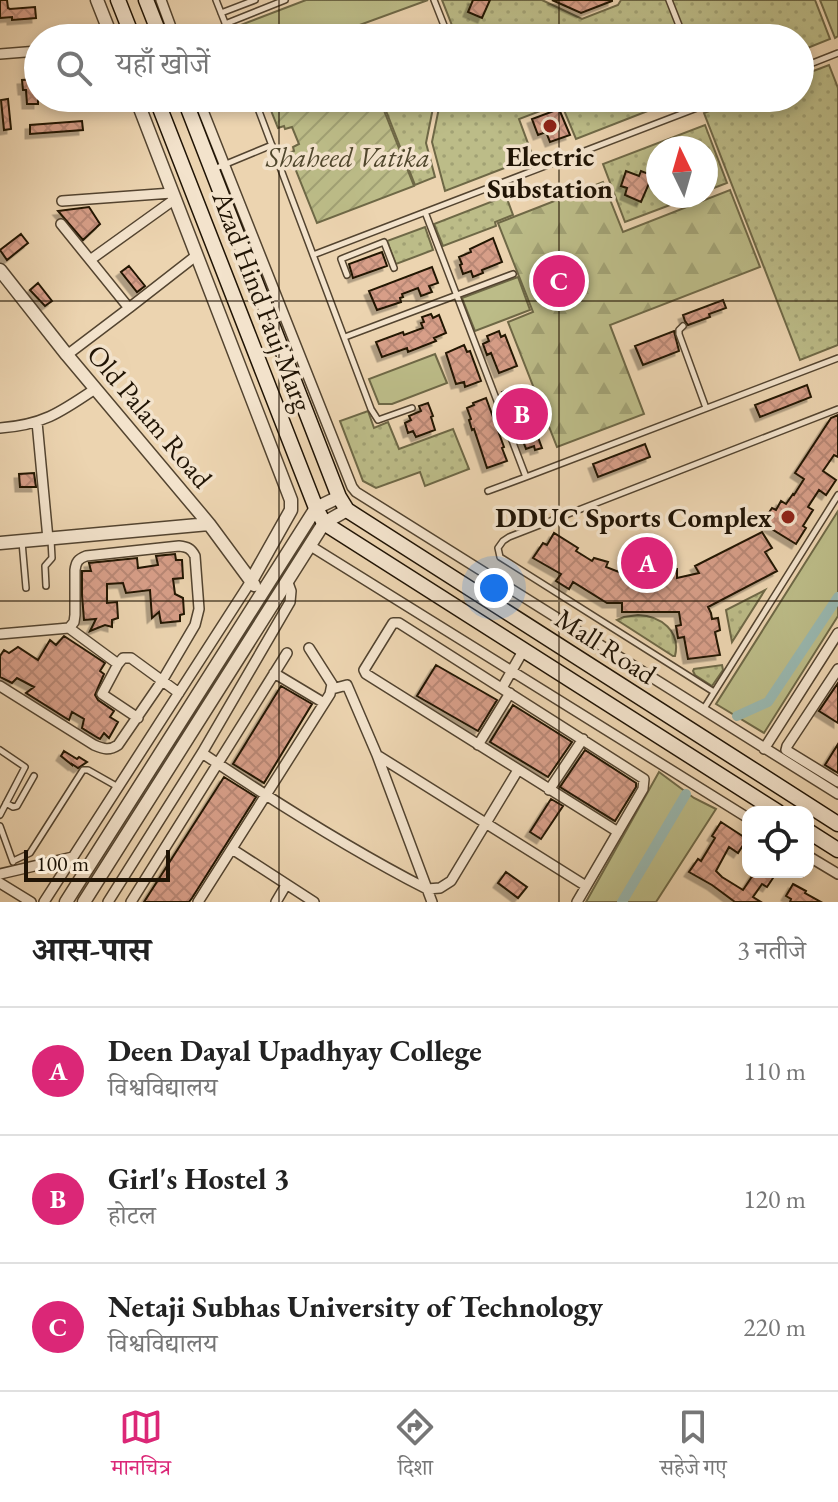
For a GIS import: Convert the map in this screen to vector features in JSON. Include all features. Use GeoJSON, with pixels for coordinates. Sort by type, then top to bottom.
{"type":"FeatureCollection","features":[{"type":"Feature","properties":{"kind":"main road"},"geometry":{"type":"LineString","coordinates":[[118,0],[127,24]]}},
{"type":"Feature","properties":{"kind":"main road"},"geometry":{"type":"LineString","coordinates":[[146,0],[155,24]]}},
{"type":"Feature","properties":{"kind":"main road","name":"Azad Hind Fauj Marg"},"geometry":{"type":"LineString","coordinates":[[161,112],[324,523]]}},
{"type":"Feature","properties":{"kind":"main road","name":"Azad Hind Fauj Marg"},"geometry":{"type":"LineString","coordinates":[[191,112],[218,167],[339,497],[347,510]]}},
{"type":"Feature","properties":{"kind":"main road","name":"Mall Road"},"geometry":{"type":"LineString","coordinates":[[347,510],[838,824]]}},
{"type":"Feature","properties":{"kind":"main road","name":"Mall Road"},"geometry":{"type":"LineString","coordinates":[[324,523],[768,806]]}},
{"type":"Feature","properties":{"kind":"main road"},"geometry":{"type":"LineString","coordinates":[[814,835],[838,850]]}},
{"type":"Feature","properties":{"kind":"street"},"geometry":{"type":"LineString","coordinates":[[97,0],[106,24]]}},
{"type":"Feature","properties":{"kind":"street"},"geometry":{"type":"LineString","coordinates":[[161,0],[170,24]]}},
{"type":"Feature","properties":{"kind":"street"},"geometry":{"type":"LineString","coordinates":[[0,54],[24,52]]}},
{"type":"Feature","properties":{"kind":"street"},"geometry":{"type":"LineString","coordinates":[[44,902],[251,581],[291,510],[291,500],[141,112]]}},
{"type":"Feature","properties":{"kind":"street"},"geometry":{"type":"LineString","coordinates":[[202,112],[218,167],[352,487],[838,794]]}},
{"type":"Feature","properties":{"kind":"street"},"geometry":{"type":"LineString","coordinates":[[62,201],[174,196]]}},
{"type":"Feature","properties":{"kind":"street"},"geometry":{"type":"LineString","coordinates":[[90,260],[174,196]]}},
{"type":"Feature","properties":{"kind":"street"},"geometry":{"type":"LineString","coordinates":[[61,224],[129,308]]}},
{"type":"Feature","properties":{"kind":"street"},"geometry":{"type":"LineString","coordinates":[[67,355],[197,255]]}},
{"type":"Feature","properties":{"kind":"street","name":"Old Palam Road"},"geometry":{"type":"LineString","coordinates":[[0,270],[209,524],[262,594]]}},
{"type":"Feature","properties":{"kind":"street"},"geometry":{"type":"LineString","coordinates":[[0,428],[55,416],[95,389]]}},
{"type":"Feature","properties":{"kind":"street"},"geometry":{"type":"LineString","coordinates":[[37,422],[49,539]]}},
{"type":"Feature","properties":{"kind":"street"},"geometry":{"type":"LineString","coordinates":[[66,902],[316,508],[339,497]]}},
{"type":"Feature","properties":{"kind":"street"},"geometry":{"type":"LineString","coordinates":[[84,902],[309,545],[324,523],[347,510]]}},
{"type":"Feature","properties":{"kind":"street"},"geometry":{"type":"LineString","coordinates":[[0,543],[209,524]]}},
{"type":"Feature","properties":{"kind":"street"},"geometry":{"type":"LineString","coordinates":[[309,545],[742,814]]}},
{"type":"Feature","properties":{"kind":"street"},"geometry":{"type":"LineString","coordinates":[[0,686],[94,745],[105,750],[113,749],[138,718],[195,625],[199,609],[192,550],[179,546],[80,558],[75,570],[74,622],[69,628]]}},
{"type":"Feature","properties":{"kind":"street"},"geometry":{"type":"LineString","coordinates":[[108,902],[202,753],[290,602],[291,591],[287,580]]}},
{"type":"Feature","properties":{"kind":"street"},"geometry":{"type":"LineString","coordinates":[[198,902],[332,689],[347,685],[364,672],[396,622],[644,779],[643,789],[577,902]]}},
{"type":"Feature","properties":{"kind":"street"},"geometry":{"type":"LineString","coordinates":[[0,634],[69,628],[118,664]]}},
{"type":"Feature","properties":{"kind":"street"},"geometry":{"type":"LineString","coordinates":[[764,749],[838,633]]}},
{"type":"Feature","properties":{"kind":"street"},"geometry":{"type":"LineString","coordinates":[[309,648],[332,689]]}},
{"type":"Feature","properties":{"kind":"street"},"geometry":{"type":"LineString","coordinates":[[478,745],[523,651]]}},
{"type":"Feature","properties":{"kind":"street"},"geometry":{"type":"LineString","coordinates":[[131,902],[287,653]]}},
{"type":"Feature","properties":{"kind":"street"},"geometry":{"type":"LineString","coordinates":[[138,718],[102,694],[123,658],[131,658],[179,693]]}},
{"type":"Feature","properties":{"kind":"street"},"geometry":{"type":"LineString","coordinates":[[838,669],[786,750],[838,782]]}},
{"type":"Feature","properties":{"kind":"street"},"geometry":{"type":"LineString","coordinates":[[364,672],[618,832]]}},
{"type":"Feature","properties":{"kind":"street"},"geometry":{"type":"LineString","coordinates":[[274,673],[324,703]]}},
{"type":"Feature","properties":{"kind":"street"},"geometry":{"type":"LineString","coordinates":[[347,685],[377,755],[432,902]]}},
{"type":"Feature","properties":{"kind":"street"},"geometry":{"type":"LineString","coordinates":[[549,790],[583,739]]}},
{"type":"Feature","properties":{"kind":"street"},"geometry":{"type":"LineString","coordinates":[[202,753],[265,795],[427,889],[440,888],[451,881],[518,770]]}},
{"type":"Feature","properties":{"kind":"street"},"geometry":{"type":"LineString","coordinates":[[377,755],[586,886]]}},
{"type":"Feature","properties":{"kind":"street"},"geometry":{"type":"LineString","coordinates":[[232,849],[314,902]]}},
{"type":"Feature","properties":{"kind":"street"},"geometry":{"type":"LineString","coordinates":[[0,874],[15,866],[73,857]]}},
{"type":"Feature","properties":{"kind":"street"},"geometry":{"type":"LineString","coordinates":[[814,860],[838,874]]}},
{"type":"Feature","properties":{"kind":"street"},"geometry":{"type":"LineString","coordinates":[[0,883],[31,902]]}},
{"type":"Feature","properties":{"kind":"street"},"geometry":{"type":"LineString","coordinates":[[276,902],[286,885]]}},
{"type":"Feature","properties":{"kind":"lane"},"geometry":{"type":"LineString","coordinates":[[216,0],[225,24],[285,0]]}},
{"type":"Feature","properties":{"kind":"lane"},"geometry":{"type":"LineString","coordinates":[[221,13],[255,0]]}},
{"type":"Feature","properties":{"kind":"lane"},"geometry":{"type":"LineString","coordinates":[[434,0],[443,24]]}},
{"type":"Feature","properties":{"kind":"lane"},"geometry":{"type":"LineString","coordinates":[[669,0],[678,24]]}},
{"type":"Feature","properties":{"kind":"lane"},"geometry":{"type":"LineString","coordinates":[[814,62],[838,53]]}},
{"type":"Feature","properties":{"kind":"lane"},"geometry":{"type":"LineString","coordinates":[[259,112],[371,409],[378,420],[412,408]]}},
{"type":"Feature","properties":{"kind":"lane"},"geometry":{"type":"LineString","coordinates":[[313,255],[680,112]]}},
{"type":"Feature","properties":{"kind":"lane"},"geometry":{"type":"LineString","coordinates":[[218,167],[272,145]]}},
{"type":"Feature","properties":{"kind":"lane"},"geometry":{"type":"LineString","coordinates":[[425,212],[526,477]]}},
{"type":"Feature","properties":{"kind":"lane"},"geometry":{"type":"LineString","coordinates":[[350,240],[355,253]]}},
{"type":"Feature","properties":{"kind":"lane"},"geometry":{"type":"LineString","coordinates":[[347,275],[341,259],[384,242],[394,268]]}},
{"type":"Feature","properties":{"kind":"lane"},"geometry":{"type":"LineString","coordinates":[[345,337],[513,274]]}},
{"type":"Feature","properties":{"kind":"lane"},"geometry":{"type":"LineString","coordinates":[[683,326],[679,334],[706,408]]}},
{"type":"Feature","properties":{"kind":"lane"},"geometry":{"type":"LineString","coordinates":[[488,491],[838,358]]}},
{"type":"Feature","properties":{"kind":"lane"},"geometry":{"type":"LineString","coordinates":[[714,692],[500,557],[498,548],[509,537],[836,413]]}},
{"type":"Feature","properties":{"kind":"lane"},"geometry":{"type":"LineString","coordinates":[[703,711],[838,495]]}},
{"type":"Feature","properties":{"kind":"lane"},"geometry":{"type":"LineString","coordinates":[[46,586],[45,566],[52,558],[49,539]]}},
{"type":"Feature","properties":{"kind":"lane"},"geometry":{"type":"LineString","coordinates":[[22,541],[26,588]]}},
{"type":"Feature","properties":{"kind":"lane"},"geometry":{"type":"LineString","coordinates":[[0,750],[25,767],[0,815]]}},
{"type":"Feature","properties":{"kind":"lane"},"geometry":{"type":"LineString","coordinates":[[0,826],[15,866],[30,853],[83,770],[118,787]]}},
{"type":"Feature","properties":{"kind":"lane"},"geometry":{"type":"LineString","coordinates":[[6,803],[17,806],[34,776]]}},
{"type":"Feature","properties":{"kind":"green space"},"geometry":{"type":"Polygon","coordinates":[[[306,0],[428,0],[362,24],[243,24],[306,0]]]}},
{"type":"Feature","properties":{"kind":"green space"},"geometry":{"type":"Polygon","coordinates":[[[442,0],[542,0],[582,19],[618,5],[621,0],[815,0],[830,39],[814,45],[814,24],[451,24],[442,0]]]}},
{"type":"Feature","properties":{"kind":"green space"},"geometry":{"type":"Polygon","coordinates":[[[820,0],[838,0],[838,36],[835,38],[820,0]]]}},
{"type":"Feature","properties":{"kind":"green space"},"geometry":{"type":"Polygon","coordinates":[[[829,65],[838,88],[838,345],[800,360],[718,149],[718,136],[713,136],[704,113],[814,112],[814,71],[829,65]]]}},
{"type":"Feature","properties":{"kind":"green space","name":"Shaheed Vatika"},"geometry":{"type":"Polygon","coordinates":[[[272,112],[385,112],[414,186],[317,223],[289,153],[299,144],[292,127],[278,128],[272,112]]]}},
{"type":"Feature","properties":{"kind":"green space"},"geometry":{"type":"Polygon","coordinates":[[[386,112],[432,112],[426,143],[435,177],[415,185],[386,112]]]}},
{"type":"Feature","properties":{"kind":"green space"},"geometry":{"type":"Polygon","coordinates":[[[438,112],[537,112],[519,119],[533,157],[445,191],[432,142],[438,112]]]}},
{"type":"Feature","properties":{"kind":"green space"},"geometry":{"type":"Polygon","coordinates":[[[565,112],[645,112],[576,139],[565,112]]]}},
{"type":"Feature","properties":{"kind":"green space"},"geometry":{"type":"Polygon","coordinates":[[[705,125],[709,136],[676,136],[705,125]]]}},
{"type":"Feature","properties":{"kind":"green space"},"geometry":{"type":"Polygon","coordinates":[[[646,148],[646,208],[662,208],[625,222],[603,164],[646,148]]]}},
{"type":"Feature","properties":{"kind":"green space"},"geometry":{"type":"Polygon","coordinates":[[[718,159],[727,183],[718,186],[718,159]]]}},
{"type":"Feature","properties":{"kind":"green space"},"geometry":{"type":"Polygon","coordinates":[[[603,182],[623,232],[684,208],[718,208],[718,195],[730,190],[760,267],[610,325],[644,414],[557,447],[508,322],[533,312],[498,223],[603,182]]]}},
{"type":"Feature","properties":{"kind":"green space"},"geometry":{"type":"Polygon","coordinates":[[[506,196],[513,215],[495,222],[496,226],[443,246],[434,224],[506,196]]]}},
{"type":"Feature","properties":{"kind":"green space"},"geometry":{"type":"Polygon","coordinates":[[[425,227],[433,250],[396,264],[387,241],[425,227]]]}},
{"type":"Feature","properties":{"kind":"green space"},"geometry":{"type":"Polygon","coordinates":[[[518,277],[530,310],[475,331],[462,298],[518,277]]]}},
{"type":"Feature","properties":{"kind":"green space"},"geometry":{"type":"Polygon","coordinates":[[[435,354],[447,383],[392,404],[379,404],[369,379],[435,354]]]}},
{"type":"Feature","properties":{"kind":"green space"},"geometry":{"type":"Polygon","coordinates":[[[368,411],[374,428],[388,422],[399,449],[453,429],[469,469],[425,486],[420,472],[376,488],[363,481],[340,421],[368,411]]]}},
{"type":"Feature","properties":{"kind":"green space"},"geometry":{"type":"Polygon","coordinates":[[[838,511],[838,616],[764,733],[716,704],[838,511]]]}},
{"type":"Feature","properties":{"kind":"green space"},"geometry":{"type":"Polygon","coordinates":[[[765,590],[732,642],[726,610],[765,590]]]}},
{"type":"Feature","properties":{"kind":"green space"},"geometry":{"type":"Polygon","coordinates":[[[638,615],[654,618],[667,626],[675,639],[675,656],[617,620],[638,615]]]}},
{"type":"Feature","properties":{"kind":"green space"},"geometry":{"type":"Polygon","coordinates":[[[722,665],[723,670],[712,686],[693,671],[694,669],[722,665]]]}},
{"type":"Feature","properties":{"kind":"green space"},"geometry":{"type":"Polygon","coordinates":[[[659,772],[694,798],[716,809],[656,902],[586,902],[659,772]]]}},
{"type":"Feature","properties":{"kind":"building"},"geometry":{"type":"Polygon","coordinates":[[[0,0],[7,0],[10,9],[35,7],[36,18],[0,18],[0,0]]]}},
{"type":"Feature","properties":{"kind":"building"},"geometry":{"type":"Polygon","coordinates":[[[473,0],[490,0],[482,18],[468,12],[473,0]]]}},
{"type":"Feature","properties":{"kind":"building"},"geometry":{"type":"Polygon","coordinates":[[[552,0],[612,0],[612,1],[581,13],[552,0]]]}},
{"type":"Feature","properties":{"kind":"building"},"geometry":{"type":"Polygon","coordinates":[[[8,99],[11,129],[4,130],[1,100],[8,99]]]}},
{"type":"Feature","properties":{"kind":"building","name":"Electric Substation"},"geometry":{"type":"Polygon","coordinates":[[[560,112],[570,135],[550,142],[546,132],[538,135],[532,119],[560,112]]]}},
{"type":"Feature","properties":{"kind":"building"},"geometry":{"type":"Polygon","coordinates":[[[82,121],[83,130],[30,134],[30,125],[82,121]]]}},
{"type":"Feature","properties":{"kind":"building"},"geometry":{"type":"Polygon","coordinates":[[[626,171],[639,176],[641,171],[646,173],[646,190],[641,202],[625,195],[627,188],[621,186],[626,171]]]}},
{"type":"Feature","properties":{"kind":"building"},"geometry":{"type":"Polygon","coordinates":[[[89,207],[100,224],[83,240],[58,211],[89,207]]]}},
{"type":"Feature","properties":{"kind":"building"},"geometry":{"type":"Polygon","coordinates":[[[21,234],[28,243],[7,260],[0,250],[21,234]]]}},
{"type":"Feature","properties":{"kind":"building"},"geometry":{"type":"Polygon","coordinates":[[[493,238],[502,262],[473,277],[471,271],[463,274],[459,257],[493,238]]]}},
{"type":"Feature","properties":{"kind":"building"},"geometry":{"type":"Polygon","coordinates":[[[382,252],[387,266],[353,278],[349,264],[382,252]]]}},
{"type":"Feature","properties":{"kind":"building"},"geometry":{"type":"Polygon","coordinates":[[[129,266],[145,286],[137,292],[121,272],[129,266]]]}},
{"type":"Feature","properties":{"kind":"building"},"geometry":{"type":"Polygon","coordinates":[[[432,267],[438,283],[429,286],[432,292],[421,296],[418,288],[402,294],[401,302],[377,310],[369,291],[432,267]]]}},
{"type":"Feature","properties":{"kind":"building"},"geometry":{"type":"Polygon","coordinates":[[[38,283],[52,301],[45,306],[30,290],[38,283]]]}},
{"type":"Feature","properties":{"kind":"building"},"geometry":{"type":"Polygon","coordinates":[[[723,300],[726,308],[709,314],[710,317],[688,325],[685,321],[683,315],[723,300]]]}},
{"type":"Feature","properties":{"kind":"building"},"geometry":{"type":"Polygon","coordinates":[[[431,314],[433,318],[439,315],[446,333],[434,338],[436,341],[408,352],[407,348],[382,357],[376,342],[423,328],[422,317],[431,314]]]}},
{"type":"Feature","properties":{"kind":"building"},"geometry":{"type":"Polygon","coordinates":[[[499,331],[501,337],[505,335],[517,366],[499,373],[491,353],[487,355],[483,344],[489,341],[487,336],[499,331]]]}},
{"type":"Feature","properties":{"kind":"building"},"geometry":{"type":"Polygon","coordinates":[[[674,331],[679,351],[643,365],[635,346],[674,331]]]}},
{"type":"Feature","properties":{"kind":"building"},"geometry":{"type":"Polygon","coordinates":[[[464,345],[467,352],[470,351],[481,381],[465,387],[464,382],[456,384],[446,353],[464,345]]]}},
{"type":"Feature","properties":{"kind":"building"},"geometry":{"type":"Polygon","coordinates":[[[807,385],[811,397],[760,417],[755,405],[807,385]]]}},
{"type":"Feature","properties":{"kind":"building"},"geometry":{"type":"Polygon","coordinates":[[[519,386],[521,390],[526,388],[538,419],[532,421],[542,448],[535,450],[534,446],[526,449],[516,422],[513,423],[502,392],[519,386]]]}},
{"type":"Feature","properties":{"kind":"building"},"geometry":{"type":"Polygon","coordinates":[[[486,398],[507,461],[487,468],[467,408],[486,398]]]}},
{"type":"Feature","properties":{"kind":"building"},"geometry":{"type":"Polygon","coordinates":[[[428,403],[435,430],[416,437],[413,431],[408,433],[405,423],[411,420],[409,416],[421,411],[419,406],[428,403]]]}},
{"type":"Feature","properties":{"kind":"building"},"geometry":{"type":"Polygon","coordinates":[[[838,415],[838,457],[834,455],[823,471],[836,480],[826,495],[819,490],[808,507],[813,510],[796,544],[762,523],[772,508],[776,510],[781,501],[786,504],[794,495],[804,479],[795,473],[831,418],[838,415]]]}},
{"type":"Feature","properties":{"kind":"building"},"geometry":{"type":"Polygon","coordinates":[[[645,444],[650,457],[598,477],[593,464],[645,444]]]}},
{"type":"Feature","properties":{"kind":"building"},"geometry":{"type":"Polygon","coordinates":[[[34,473],[36,487],[20,487],[19,474],[34,473]]]}},
{"type":"Feature","properties":{"kind":"building"},"geometry":{"type":"Polygon","coordinates":[[[762,532],[772,548],[765,552],[777,571],[708,607],[712,619],[718,618],[720,630],[715,632],[720,655],[688,659],[684,637],[678,638],[676,626],[681,625],[679,612],[622,612],[622,603],[607,603],[573,582],[569,589],[556,581],[561,574],[533,558],[554,533],[592,561],[594,558],[608,562],[606,567],[624,574],[624,568],[638,568],[638,575],[656,577],[656,569],[677,569],[677,578],[699,573],[695,566],[762,532]]]}},
{"type":"Feature","properties":{"kind":"building"},"geometry":{"type":"Polygon","coordinates":[[[175,554],[176,560],[182,560],[183,578],[173,579],[175,594],[183,598],[184,614],[180,615],[180,621],[161,623],[159,612],[152,618],[150,590],[126,593],[123,583],[107,584],[107,603],[117,602],[118,618],[112,620],[112,627],[105,625],[90,631],[96,619],[84,620],[82,595],[82,571],[91,571],[89,563],[137,558],[138,568],[158,565],[156,556],[175,554]]]}},
{"type":"Feature","properties":{"kind":"building"},"geometry":{"type":"Polygon","coordinates":[[[64,636],[105,663],[95,695],[114,711],[110,717],[118,722],[109,738],[104,733],[98,738],[82,728],[84,719],[72,712],[69,720],[26,693],[34,687],[17,678],[12,683],[0,677],[0,656],[4,650],[9,653],[18,647],[38,660],[50,640],[56,645],[64,636]]]}},
{"type":"Feature","properties":{"kind":"building"},"geometry":{"type":"Polygon","coordinates":[[[436,665],[497,700],[478,731],[417,696],[436,665]]]}},
{"type":"Feature","properties":{"kind":"building"},"geometry":{"type":"Polygon","coordinates":[[[838,683],[838,723],[819,711],[838,683]]]}},
{"type":"Feature","properties":{"kind":"building"},"geometry":{"type":"Polygon","coordinates":[[[281,686],[312,704],[264,783],[233,764],[281,686]]]}},
{"type":"Feature","properties":{"kind":"building"},"geometry":{"type":"Polygon","coordinates":[[[513,705],[572,742],[548,777],[490,742],[513,705]]]}},
{"type":"Feature","properties":{"kind":"building"},"geometry":{"type":"Polygon","coordinates":[[[838,744],[838,773],[825,765],[838,744]]]}},
{"type":"Feature","properties":{"kind":"building"},"geometry":{"type":"Polygon","coordinates":[[[585,750],[636,783],[615,821],[560,787],[585,750]]]}},
{"type":"Feature","properties":{"kind":"building"},"geometry":{"type":"Polygon","coordinates":[[[64,751],[87,762],[78,768],[61,756],[64,751]]]}},
{"type":"Feature","properties":{"kind":"building"},"geometry":{"type":"Polygon","coordinates":[[[224,777],[256,797],[192,898],[189,902],[144,902],[224,777]]]}},
{"type":"Feature","properties":{"kind":"building"},"geometry":{"type":"Polygon","coordinates":[[[551,799],[563,806],[541,839],[530,832],[551,799]]]}},
{"type":"Feature","properties":{"kind":"building"},"geometry":{"type":"Polygon","coordinates":[[[721,822],[742,836],[742,847],[738,853],[729,847],[716,871],[743,890],[751,878],[773,878],[767,887],[762,884],[753,897],[761,902],[735,902],[689,872],[698,859],[701,861],[715,838],[712,836],[721,822]]]}},
{"type":"Feature","properties":{"kind":"building"},"geometry":{"type":"Polygon","coordinates":[[[506,872],[527,887],[518,898],[498,883],[506,872]]]}},
{"type":"Feature","properties":{"kind":"building"},"geometry":{"type":"Polygon","coordinates":[[[793,884],[821,902],[790,902],[791,899],[786,896],[793,884]]]}},
{"type":"Feature","properties":{"kind":"waterway"},"geometry":{"type":"LineString","coordinates":[[737,716],[768,702],[838,597]]}},
{"type":"Feature","properties":{"kind":"waterway"},"geometry":{"type":"LineString","coordinates":[[622,902],[686,794]]}},
{"type":"Feature","properties":{"kind":"place","name":"Electric Substation"},"geometry":{"type":"Point","coordinates":[550,126]}},
{"type":"Feature","properties":{"kind":"place","name":"Netaji Subhas University of Technology"},"geometry":{"type":"Point","coordinates":[559,281]}},
{"type":"Feature","properties":{"kind":"place","name":"Girl's Hostel 3"},"geometry":{"type":"Point","coordinates":[522,414]}},
{"type":"Feature","properties":{"kind":"place","name":"DDUC Sports Complex"},"geometry":{"type":"Point","coordinates":[788,517]}},
{"type":"Feature","properties":{"kind":"place","name":"Deen Dayal Upadhyay College"},"geometry":{"type":"Point","coordinates":[647,563]}}]}
